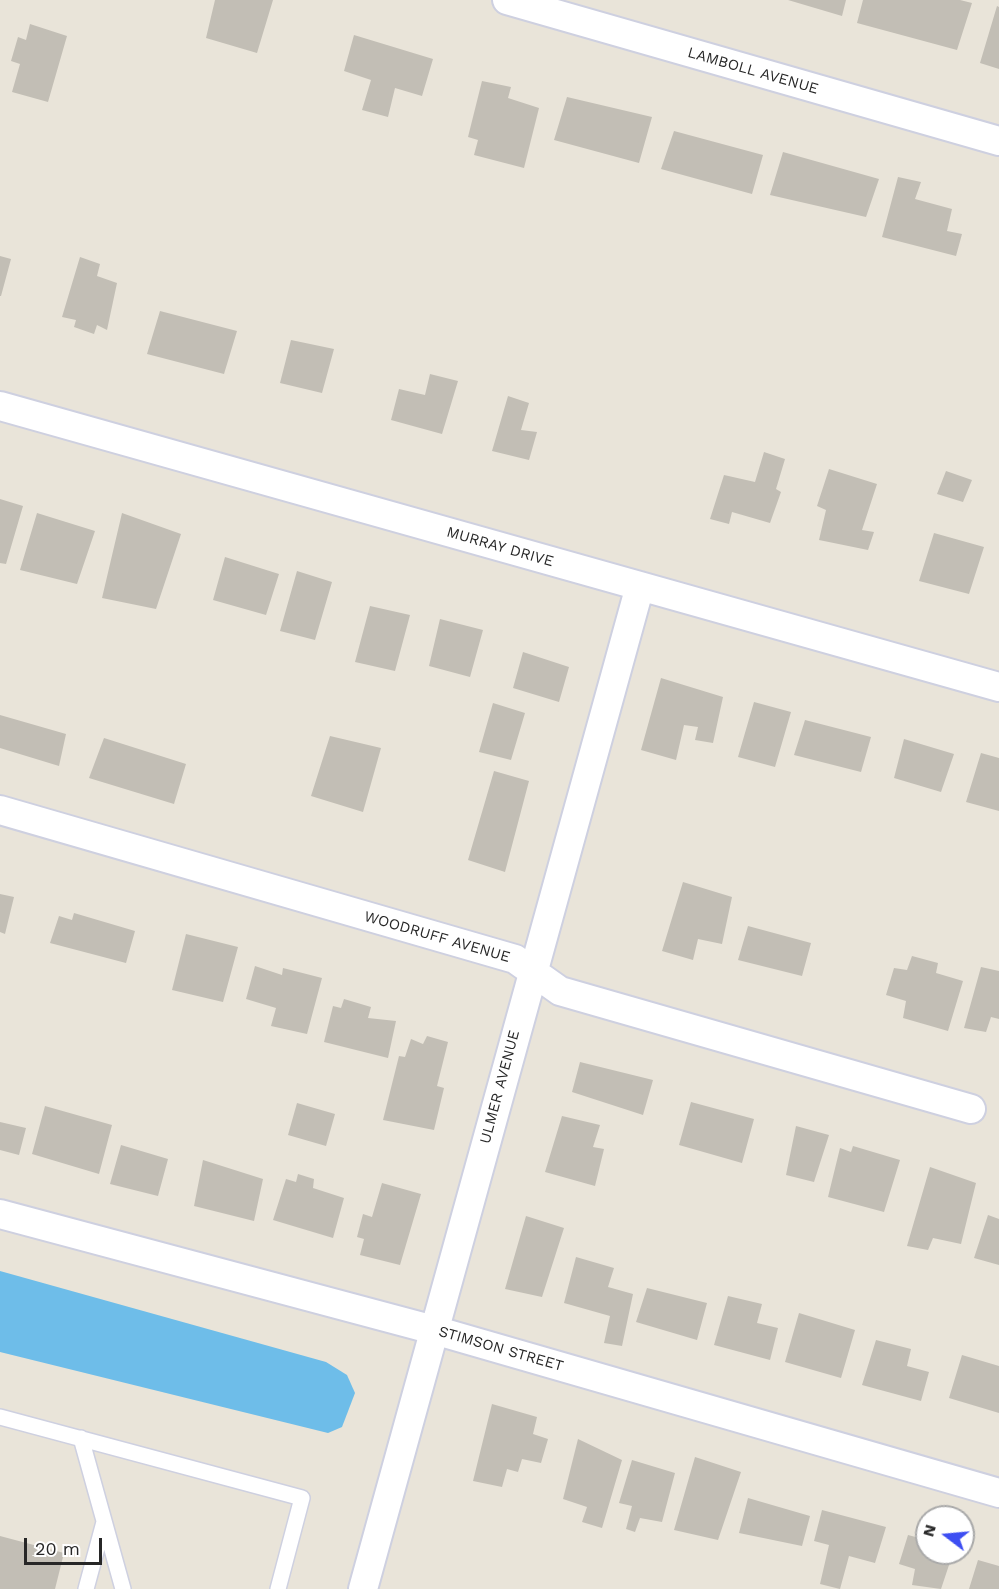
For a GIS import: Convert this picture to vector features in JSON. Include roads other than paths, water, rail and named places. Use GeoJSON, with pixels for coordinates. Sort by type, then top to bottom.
{"type":"FeatureCollection","features":[{"type":"Feature","properties":{"kind":"street","name":"LAMBOLL AVENUE"},"geometry":{"type":"LineString","coordinates":[[507,0],[999,141]]}},
{"type":"Feature","properties":{"kind":"street","name":"MURRAY DRIVE"},"geometry":{"type":"LineString","coordinates":[[0,406],[999,687]]}},
{"type":"Feature","properties":{"kind":"street","name":"ULMER AVENUE"},"geometry":{"type":"LineString","coordinates":[[363,1589],[640,586]]}},
{"type":"Feature","properties":{"kind":"street","name":"WOODRUFF AVENUE"},"geometry":{"type":"LineString","coordinates":[[0,810],[515,959],[560,992],[971,1109]]}},
{"type":"Feature","properties":{"kind":"street","name":"STIMSON STREET"},"geometry":{"type":"LineString","coordinates":[[0,1214],[434,1330],[999,1493]]}},
{"type":"Feature","properties":{"kind":"lane"},"geometry":{"type":"LineString","coordinates":[[0,1417],[302,1498],[278,1589]]}},
{"type":"Feature","properties":{"kind":"lane"},"geometry":{"type":"LineString","coordinates":[[81,1438],[123,1589]]}},
{"type":"Feature","properties":{"kind":"lane"},"geometry":{"type":"LineString","coordinates":[[86,1589],[105,1519]]}},
{"type":"Feature","properties":{"kind":"water"},"geometry":{"type":"Polygon","coordinates":[[[0,1271],[326,1362],[347,1375],[355,1393],[342,1427],[328,1433],[0,1352],[0,1271]]]}}]}
